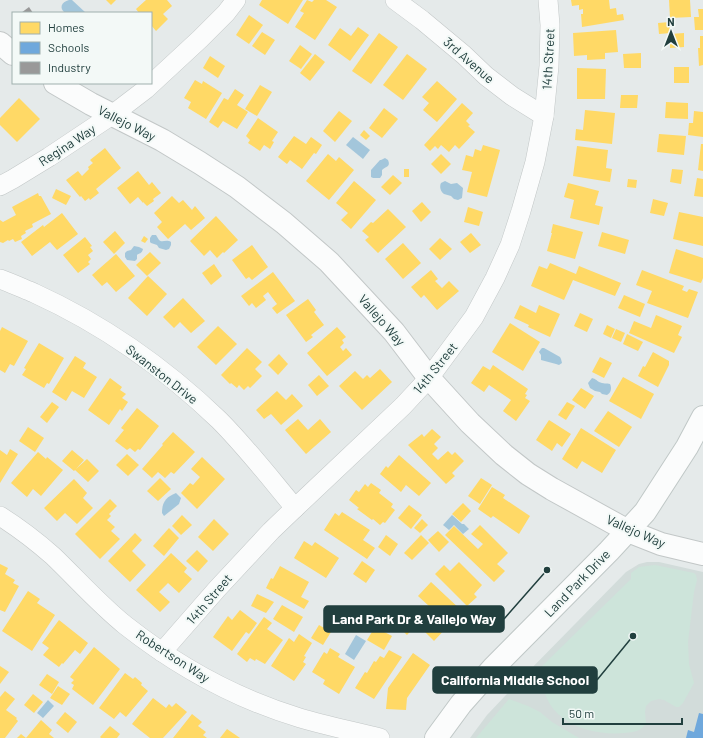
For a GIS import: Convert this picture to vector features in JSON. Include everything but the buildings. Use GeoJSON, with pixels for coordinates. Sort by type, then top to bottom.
{"type":"FeatureCollection","features":[{"type":"Feature","properties":{"kind":"street","name":"Regina Way"},"geometry":{"type":"LineString","coordinates":[[152,83],[200,39],[226,13],[236,0]]}},
{"type":"Feature","properties":{"kind":"street","name":"3rd Avenue"},"geometry":{"type":"LineString","coordinates":[[395,0],[464,55],[486,76],[512,96],[544,116]]}},
{"type":"Feature","properties":{"kind":"street","name":"14th Street"},"geometry":{"type":"LineString","coordinates":[[162,652],[217,589],[271,531],[404,406],[430,378],[474,317],[495,278],[510,245],[535,162],[544,116],[549,66],[550,25],[548,0]]}},
{"type":"Feature","properties":{"kind":"street"},"geometry":{"type":"LineString","coordinates":[[0,43],[12,53]]}},
{"type":"Feature","properties":{"kind":"street","name":"Vallejo Way"},"geometry":{"type":"LineString","coordinates":[[56,84],[91,104],[162,140],[200,163],[237,187],[284,223],[329,262],[394,332],[430,378],[470,423],[504,455],[528,474],[628,531],[661,544],[703,554]]}},
{"type":"Feature","properties":{"kind":"street","name":"Regina Way"},"geometry":{"type":"LineString","coordinates":[[0,186],[50,157],[112,115],[151,84]]}},
{"type":"Feature","properties":{"kind":"street","name":"Swanston Drive"},"geometry":{"type":"LineString","coordinates":[[0,279],[58,304],[96,326],[134,349],[178,383],[219,420],[295,508]]}},
{"type":"Feature","properties":{"kind":"street","name":"Land Park Drive"},"geometry":{"type":"LineString","coordinates":[[436,738],[461,704],[493,668],[645,512],[687,447],[703,417]]}},
{"type":"Feature","properties":{"kind":"street","name":"Robertson Way"},"geometry":{"type":"LineString","coordinates":[[0,516],[23,531],[53,556],[125,625],[162,652],[208,680],[262,705],[299,718],[380,738]]}},
{"type":"Feature","properties":{"kind":"shaded area"},"geometry":{"type":"Polygon","coordinates":[[[659,562],[703,572],[703,738],[470,738],[487,715],[626,572],[639,564],[659,562]]]}},
{"type":"Feature","properties":{"kind":"green space"},"geometry":{"type":"Polygon","coordinates":[[[655,565],[694,573],[696,575],[697,580],[694,592],[688,642],[689,664],[694,683],[683,703],[679,707],[676,707],[664,700],[659,699],[651,701],[646,706],[646,723],[637,731],[607,733],[581,728],[572,724],[558,714],[547,699],[539,669],[631,579],[631,573],[639,567],[655,565]]]}},
{"type":"Feature","properties":{"kind":"green space"},"geometry":{"type":"Polygon","coordinates":[[[509,699],[540,712],[552,722],[579,738],[476,738],[509,699]]]}},
{"type":"Feature","properties":{"kind":"water"},"geometry":{"type":"Polygon","coordinates":[[[72,0],[85,12],[64,12],[62,9],[64,2],[72,0]]]}},
{"type":"Feature","properties":{"kind":"water"},"geometry":{"type":"Polygon","coordinates":[[[353,137],[370,150],[363,159],[346,145],[353,137]]]}},
{"type":"Feature","properties":{"kind":"water"},"geometry":{"type":"Polygon","coordinates":[[[385,158],[388,160],[389,164],[382,170],[382,175],[380,178],[371,177],[371,170],[380,160],[385,158]]]}},
{"type":"Feature","properties":{"kind":"water"},"geometry":{"type":"Polygon","coordinates":[[[445,181],[451,184],[457,183],[463,188],[462,198],[458,200],[454,199],[443,193],[440,185],[445,181]]]}},
{"type":"Feature","properties":{"kind":"water"},"geometry":{"type":"Polygon","coordinates":[[[152,235],[156,235],[160,241],[171,242],[169,249],[166,250],[159,248],[157,245],[151,243],[150,238],[152,235]]]}},
{"type":"Feature","properties":{"kind":"water"},"geometry":{"type":"Polygon","coordinates":[[[134,246],[143,249],[143,251],[137,255],[137,259],[135,261],[127,260],[125,253],[131,250],[134,246]]]}},
{"type":"Feature","properties":{"kind":"water"},"geometry":{"type":"Polygon","coordinates":[[[542,348],[560,357],[562,363],[559,365],[541,360],[541,355],[539,352],[542,348]]]}},
{"type":"Feature","properties":{"kind":"water"},"geometry":{"type":"Polygon","coordinates":[[[592,378],[600,383],[610,384],[610,392],[607,395],[602,394],[590,388],[588,383],[592,378]]]}},
{"type":"Feature","properties":{"kind":"water"},"geometry":{"type":"Polygon","coordinates":[[[176,493],[181,498],[179,504],[164,516],[162,513],[164,503],[167,498],[176,493]]]}},
{"type":"Feature","properties":{"kind":"water"},"geometry":{"type":"Polygon","coordinates":[[[452,515],[469,529],[463,534],[454,525],[449,530],[443,525],[452,515]]]}},
{"type":"Feature","properties":{"kind":"water"},"geometry":{"type":"Polygon","coordinates":[[[356,635],[366,641],[354,660],[345,654],[356,635]]]}},
{"type":"Feature","properties":{"kind":"water"},"geometry":{"type":"Polygon","coordinates":[[[48,700],[54,706],[43,718],[37,713],[48,700]]]}},
{"type":"Feature","properties":{"kind":"place","name":"Land Park Dr & Vallejo Way"},"geometry":{"type":"Point","coordinates":[547,570]}},
{"type":"Feature","properties":{"kind":"place","name":"California Middle School"},"geometry":{"type":"Point","coordinates":[633,636]}}]}
